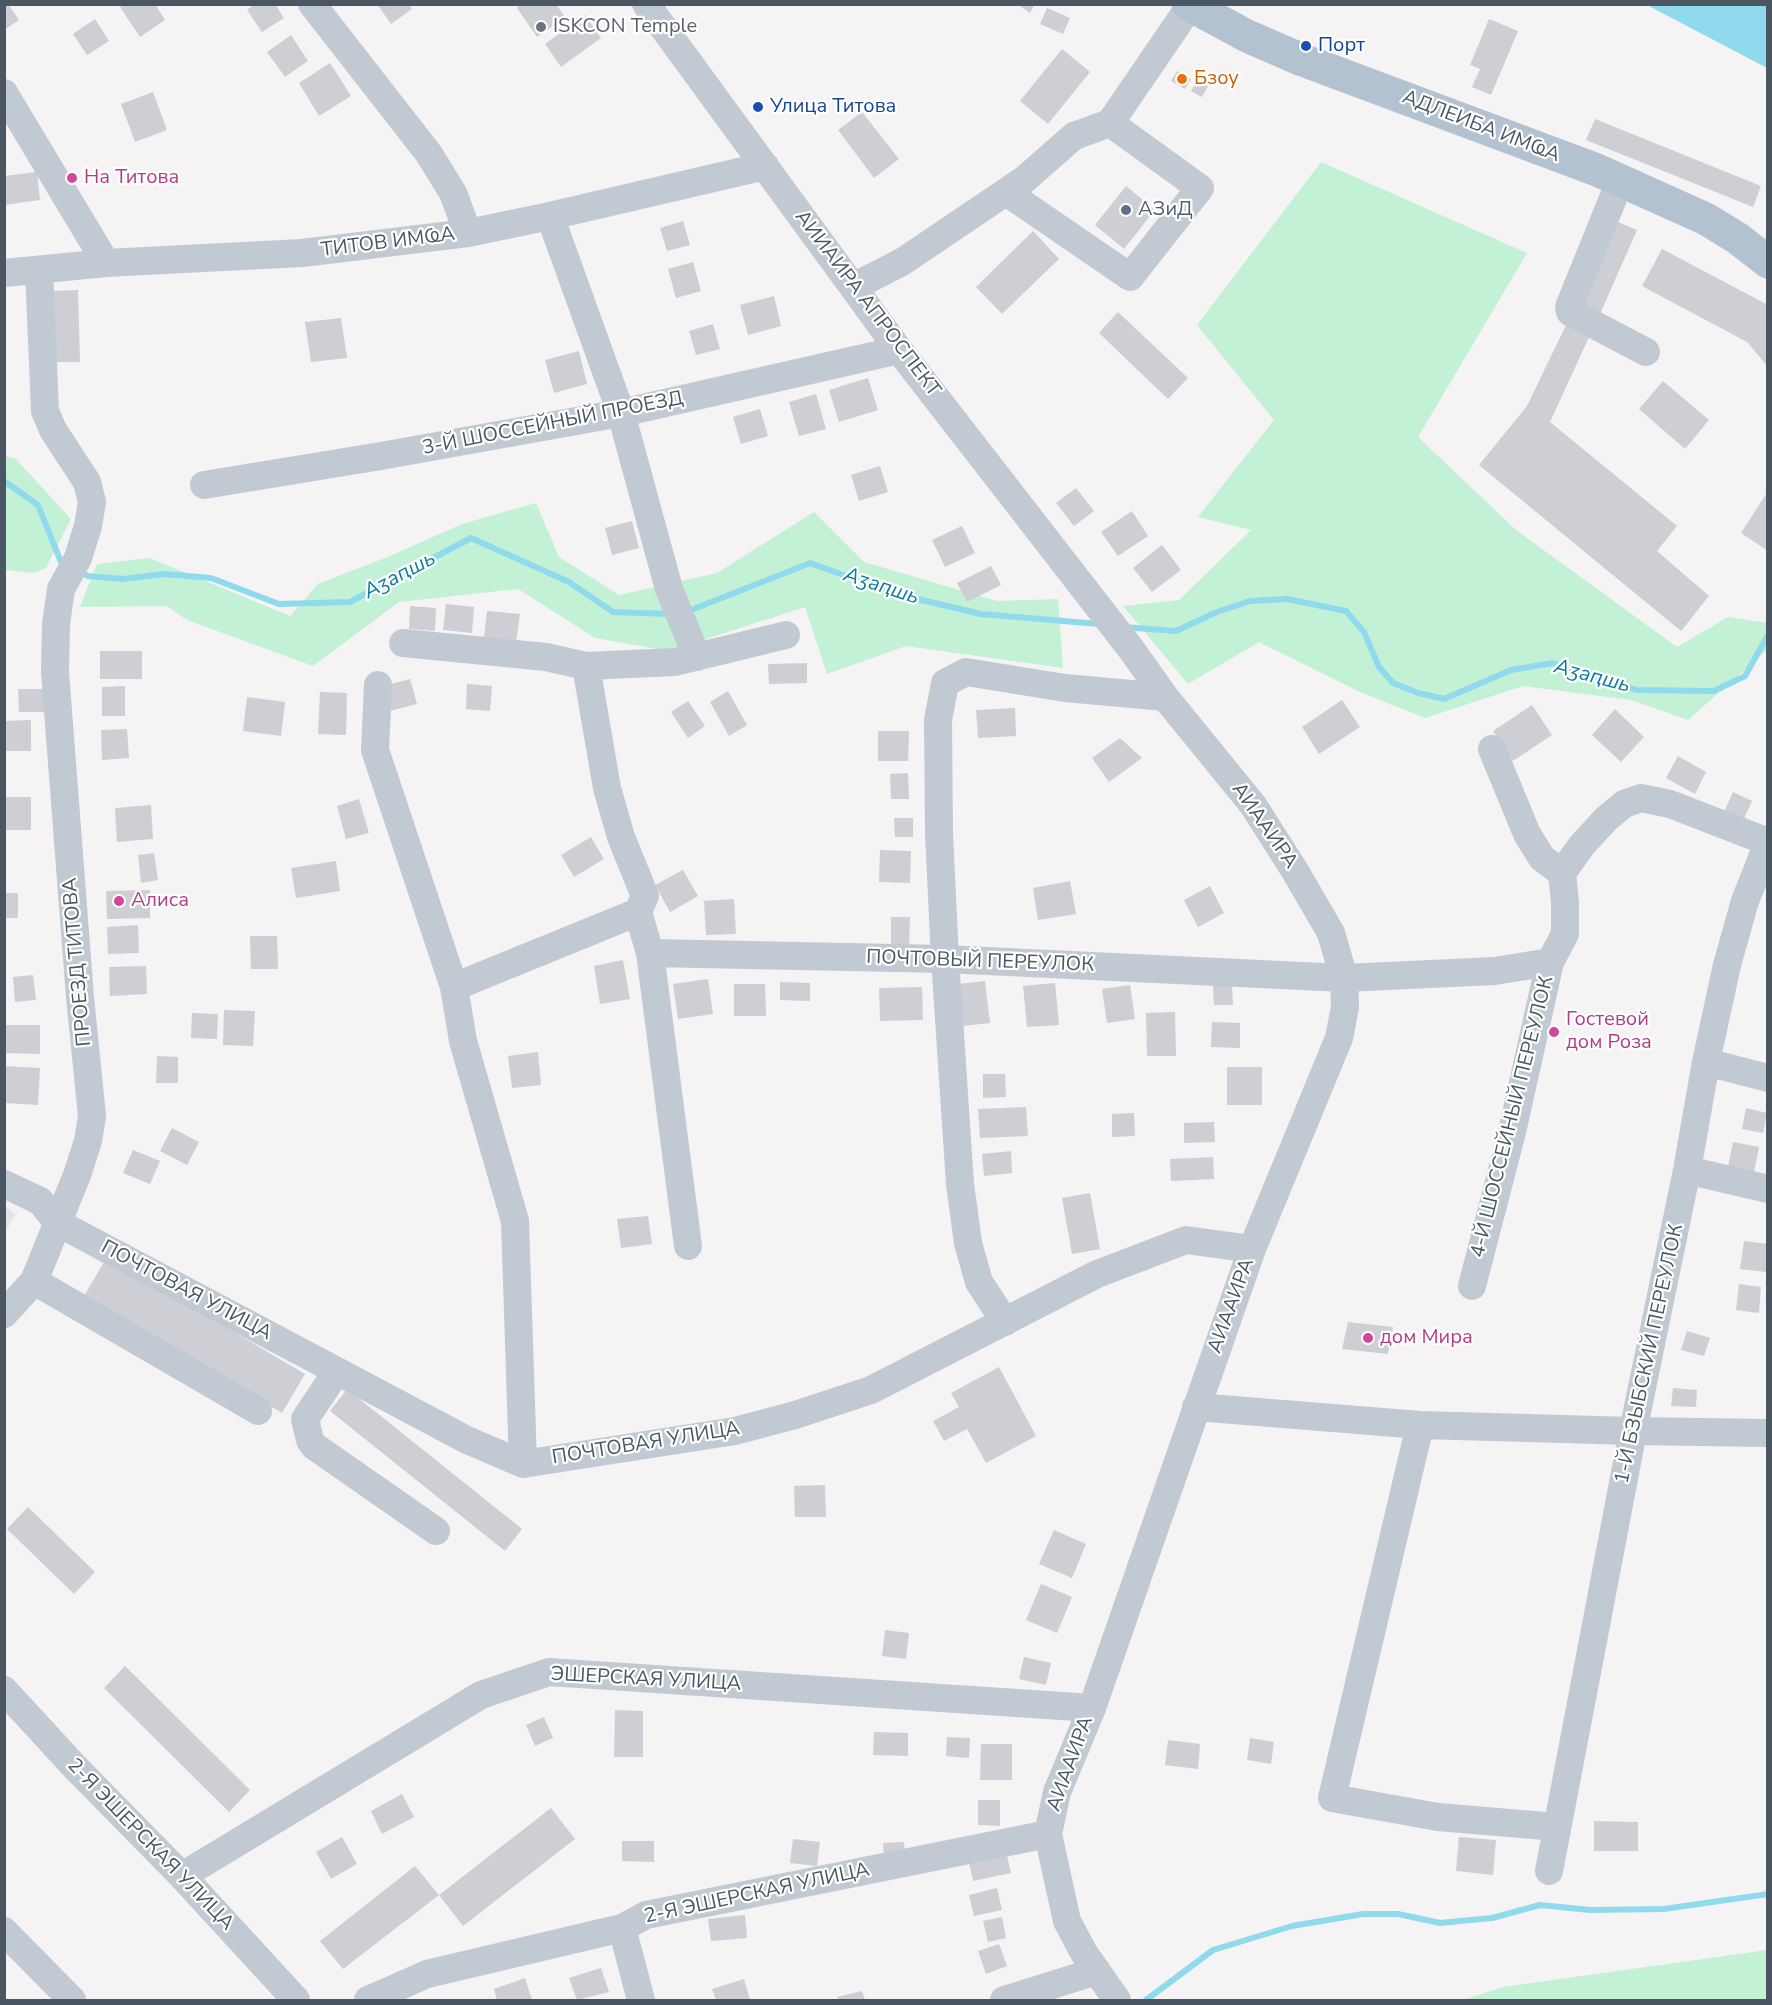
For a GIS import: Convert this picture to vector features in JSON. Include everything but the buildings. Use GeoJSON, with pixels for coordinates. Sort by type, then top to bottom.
{"type":"FeatureCollection","features":[{"type":"Feature","properties":{"kind":"main road","name":"АДЛЕИБА ИМҨА"},"geometry":{"type":"LineString","coordinates":[[1189,5],[1247,36],[1300,59],[1597,170],[1706,219],[1737,238],[1767,262]]}},
{"type":"Feature","properties":{"kind":"street"},"geometry":{"type":"LineString","coordinates":[[312,4],[429,154],[453,193],[468,233]]}},
{"type":"Feature","properties":{"kind":"street","name":"АИИАИРА АПРОСПЕКТ"},"geometry":{"type":"LineString","coordinates":[[646,4],[899,350],[1131,649]]}},
{"type":"Feature","properties":{"kind":"street"},"geometry":{"type":"LineString","coordinates":[[853,287],[902,262],[1006,192],[1025,179],[1074,136],[1110,123],[1189,5]]}},
{"type":"Feature","properties":{"kind":"street"},"geometry":{"type":"LineString","coordinates":[[4,93],[106,263]]}},
{"type":"Feature","properties":{"kind":"street"},"geometry":{"type":"LineString","coordinates":[[1006,192],[1130,277],[1200,188],[1110,123]]}},
{"type":"Feature","properties":{"kind":"street","name":"ТИТОВ ИМҨА"},"geometry":{"type":"LineString","coordinates":[[4,273],[106,263],[302,253],[468,233],[765,166]]}},
{"type":"Feature","properties":{"kind":"street"},"geometry":{"type":"LineString","coordinates":[[1620,181],[1569,307],[1570,312],[1646,352]]}},
{"type":"Feature","properties":{"kind":"street"},"geometry":{"type":"LineString","coordinates":[[550,216],[621,413],[669,589],[697,657]]}},
{"type":"Feature","properties":{"kind":"street","name":"ПРОЕЗД ТИТОВА"},"geometry":{"type":"LineString","coordinates":[[4,1314],[34,1281],[85,1152],[92,1116],[80,997],[55,672],[56,624],[61,589],[78,558],[88,526],[92,502],[87,482],[52,430],[45,411],[39,270]]}},
{"type":"Feature","properties":{"kind":"street","name":"3-Й ШОССЕЙНЫЙ ПРОЕЗД"},"geometry":{"type":"LineString","coordinates":[[204,484],[381,456],[621,413],[899,350]]}},
{"type":"Feature","properties":{"kind":"street"},"geometry":{"type":"LineString","coordinates":[[403,643],[546,657],[586,666],[675,662],[786,635]]}},
{"type":"Feature","properties":{"kind":"street","name":"АИААИРА"},"geometry":{"type":"LineString","coordinates":[[1117,2001],[1084,1953],[1067,1922],[1048,1834],[1057,1792],[1092,1708],[1252,1249],[1339,1038],[1345,1007],[1344,978],[1331,933],[1295,871],[1253,806],[1165,697],[1131,649]]}},
{"type":"Feature","properties":{"kind":"street"},"geometry":{"type":"LineString","coordinates":[[586,666],[607,788],[621,837],[645,896],[638,912],[650,952],[688,1246]]}},
{"type":"Feature","properties":{"kind":"street"},"geometry":{"type":"LineString","coordinates":[[1005,1322],[979,1282],[968,1243],[960,1184],[939,833],[938,720],[945,683],[966,672],[1065,688],[1165,697]]}},
{"type":"Feature","properties":{"kind":"street"},"geometry":{"type":"LineString","coordinates":[[378,685],[375,750],[454,987],[463,1041],[515,1221],[524,1464]]}},
{"type":"Feature","properties":{"kind":"street"},"geometry":{"type":"LineString","coordinates":[[1492,749],[1527,834],[1542,858],[1562,873],[1582,845],[1606,819],[1624,804],[1641,798],[1670,804],[1767,843]]}},
{"type":"Feature","properties":{"kind":"street","name":"1-Й БЗЫБСКИЙ ПЕРЕУЛОК"},"geometry":{"type":"LineString","coordinates":[[1549,1871],[1633,1431],[1687,1170],[1726,965],[1745,902],[1767,843]]}},
{"type":"Feature","properties":{"kind":"street","name":"4-Й ШОССЕЙНЫЙ ПЕРЕУЛОК"},"geometry":{"type":"LineString","coordinates":[[1472,1286],[1512,1132],[1550,962],[1565,934],[1566,903],[1562,873]]}},
{"type":"Feature","properties":{"kind":"street"},"geometry":{"type":"LineString","coordinates":[[454,987],[638,912]]}},
{"type":"Feature","properties":{"kind":"street","name":"ПОЧТОВЫЙ ПЕРЕУЛОК"},"geometry":{"type":"LineString","coordinates":[[650,952],[945,959],[1344,978],[1495,970],[1550,962]]}},
{"type":"Feature","properties":{"kind":"street"},"geometry":{"type":"LineString","coordinates":[[1706,1062],[1767,1078]]}},
{"type":"Feature","properties":{"kind":"street"},"geometry":{"type":"LineString","coordinates":[[1687,1170],[1767,1189]]}},
{"type":"Feature","properties":{"kind":"street"},"geometry":{"type":"LineString","coordinates":[[4,1185],[40,1201],[58,1223]]}},
{"type":"Feature","properties":{"kind":"street","name":"ПОЧТОВАЯ УЛИЦА"},"geometry":{"type":"LineString","coordinates":[[58,1223],[467,1440],[524,1464],[735,1431],[795,1414],[871,1390],[1097,1274],[1186,1240],[1252,1249]]}},
{"type":"Feature","properties":{"kind":"street"},"geometry":{"type":"LineString","coordinates":[[34,1281],[258,1411]]}},
{"type":"Feature","properties":{"kind":"street"},"geometry":{"type":"LineString","coordinates":[[337,1371],[305,1419],[310,1440],[314,1446],[436,1531]]}},
{"type":"Feature","properties":{"kind":"street"},"geometry":{"type":"LineString","coordinates":[[1196,1407],[1420,1425],[1767,1432]]}},
{"type":"Feature","properties":{"kind":"street"},"geometry":{"type":"LineString","coordinates":[[1420,1425],[1332,1798],[1438,1817],[1557,1827]]}},
{"type":"Feature","properties":{"kind":"street","name":"ЭШЕРСКАЯ УЛИЦА"},"geometry":{"type":"LineString","coordinates":[[182,1876],[481,1695],[549,1672],[1092,1708]]}},
{"type":"Feature","properties":{"kind":"street","name":"2-Я ЭШЕРСКАЯ УЛИЦА"},"geometry":{"type":"LineString","coordinates":[[4,1690],[182,1876],[296,2001]]}},
{"type":"Feature","properties":{"kind":"street","name":"2-Я ЭШЕРСКАЯ УЛИЦА"},"geometry":{"type":"LineString","coordinates":[[368,2001],[427,1974],[622,1928],[646,1915],[1048,1834]]}},
{"type":"Feature","properties":{"kind":"street"},"geometry":{"type":"LineString","coordinates":[[622,1928],[641,2001]]}},
{"type":"Feature","properties":{"kind":"street"},"geometry":{"type":"LineString","coordinates":[[4,1931],[72,2001]]}},
{"type":"Feature","properties":{"kind":"street"},"geometry":{"type":"LineString","coordinates":[[1004,2001],[1097,1971]]}},
{"type":"Feature","properties":{"kind":"shaded area"},"geometry":{"type":"Polygon","coordinates":[[[5,1206],[16,1214],[5,1232],[5,1206]]]}},
{"type":"Feature","properties":{"kind":"green space"},"geometry":{"type":"Polygon","coordinates":[[[1321,162],[1527,253],[1418,437],[1516,530],[1677,647],[1728,617],[1767,623],[1767,650],[1688,720],[1631,700],[1523,686],[1425,718],[1360,692],[1259,642],[1188,684],[1123,606],[1179,600],[1251,530],[1198,517],[1274,420],[1197,325],[1321,162]]]}},
{"type":"Feature","properties":{"kind":"green space"},"geometry":{"type":"Polygon","coordinates":[[[4,456],[16,459],[71,519],[46,568],[34,573],[5,570],[4,456]]]}},
{"type":"Feature","properties":{"kind":"green space"},"geometry":{"type":"Polygon","coordinates":[[[536,503],[559,557],[619,595],[717,573],[814,512],[864,562],[997,601],[1058,599],[1063,668],[906,646],[827,674],[805,607],[669,651],[595,638],[518,589],[399,602],[313,666],[187,620],[167,606],[80,607],[97,564],[150,558],[290,616],[318,584],[390,556],[462,524],[536,503]]]}},
{"type":"Feature","properties":{"kind":"green space"},"geometry":{"type":"Polygon","coordinates":[[[1767,1950],[1767,2000],[1463,2000],[1503,1987],[1767,1950]]]}},
{"type":"Feature","properties":{"kind":"water"},"geometry":{"type":"Polygon","coordinates":[[[1647,5],[1767,5],[1767,68],[1647,5]]]}},
{"type":"Feature","properties":{"kind":"waterway","name":"Аӡаԥшь"},"geometry":{"type":"LineString","coordinates":[[4,481],[38,505],[61,562],[65,564]]}},
{"type":"Feature","properties":{"kind":"waterway","name":"Аӡаԥшь"},"geometry":{"type":"LineString","coordinates":[[79,572],[88,576],[123,579],[164,574],[211,578],[279,604],[350,602],[471,538],[569,582],[613,612],[670,614]]}},
{"type":"Feature","properties":{"kind":"waterway","name":"Аӡаԥшь"},"geometry":{"type":"LineString","coordinates":[[686,612],[810,563],[896,594],[981,614],[1099,624]]}},
{"type":"Feature","properties":{"kind":"waterway","name":"Аӡаԥшь"},"geometry":{"type":"LineString","coordinates":[[1124,627],[1176,631],[1217,612],[1250,601],[1287,599],[1346,611],[1364,632],[1379,667],[1393,683],[1418,693],[1444,699],[1511,670],[1553,663],[1637,690],[1714,691],[1745,676],[1768,635]]}},
{"type":"Feature","properties":{"kind":"waterway"},"geometry":{"type":"LineString","coordinates":[[1146,2000],[1213,1950],[1292,1926],[1363,1914],[1398,1914],[1440,1923],[1492,1918],[1540,1905],[1590,1910],[1664,1909],[1768,1894]]}},
{"type":"Feature","properties":{"kind":"place","name":"ISKCON Temple"},"geometry":{"type":"Point","coordinates":[541,27]}},
{"type":"Feature","properties":{"kind":"place","name":"Порт"},"geometry":{"type":"Point","coordinates":[1306,46]}},
{"type":"Feature","properties":{"kind":"place","name":"Бзоу"},"geometry":{"type":"Point","coordinates":[1182,79]}},
{"type":"Feature","properties":{"kind":"place","name":"Улица Титова"},"geometry":{"type":"Point","coordinates":[758,107]}},
{"type":"Feature","properties":{"kind":"place","name":"На Титова"},"geometry":{"type":"Point","coordinates":[72,178]}},
{"type":"Feature","properties":{"kind":"place","name":"АЗиД"},"geometry":{"type":"Point","coordinates":[1126,210]}},
{"type":"Feature","properties":{"kind":"place","name":"Алиса"},"geometry":{"type":"Point","coordinates":[119,901]}},
{"type":"Feature","properties":{"kind":"place","name":"Гостевой дом Роза"},"geometry":{"type":"Point","coordinates":[1554,1032]}},
{"type":"Feature","properties":{"kind":"place","name":"дом Мира"},"geometry":{"type":"Point","coordinates":[1368,1338]}}]}
